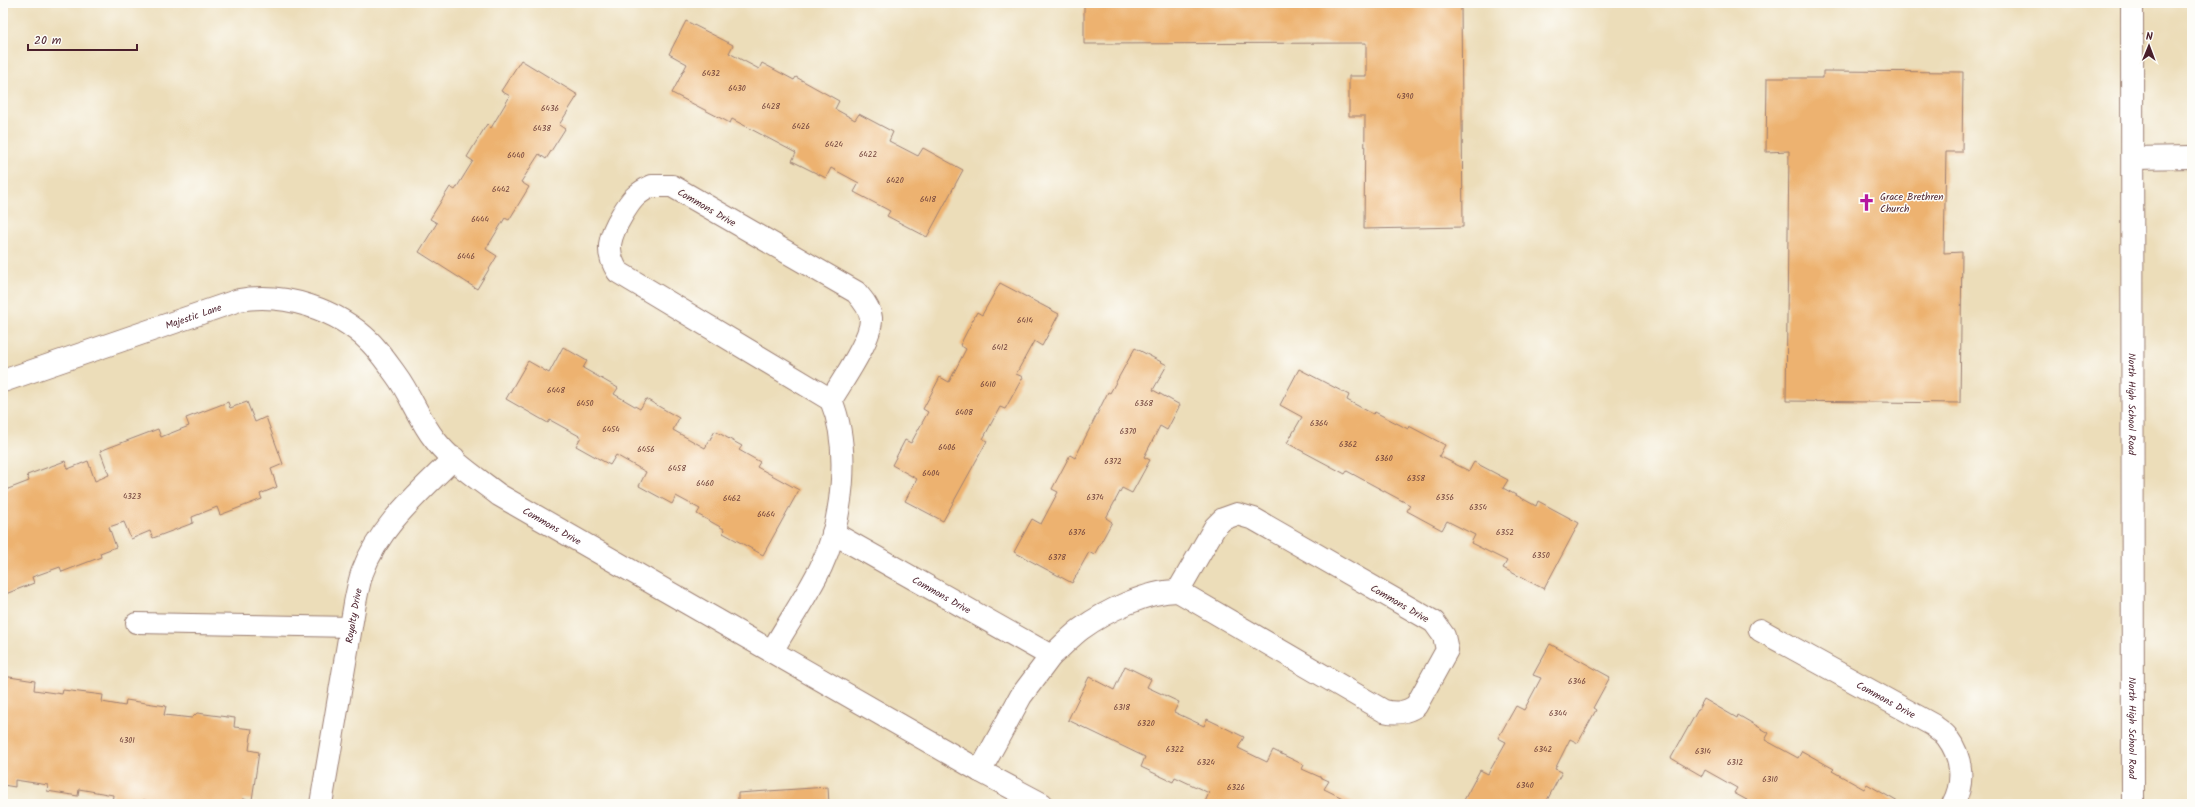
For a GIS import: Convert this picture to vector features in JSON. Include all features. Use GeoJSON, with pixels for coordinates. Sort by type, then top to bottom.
{"type":"FeatureCollection","features":[{"type":"Feature","properties":{"kind":"street","name":"North High School Road"},"geometry":{"type":"LineString","coordinates":[[2132,3],[2133,804]]}},
{"type":"Feature","properties":{"kind":"street"},"geometry":{"type":"LineString","coordinates":[[2133,158],[2192,157]]}},
{"type":"Feature","properties":{"kind":"street","name":"Commons Drive"},"geometry":{"type":"LineString","coordinates":[[652,186],[672,186],[856,292],[868,308],[870,327],[865,341],[830,400],[618,272],[611,258],[610,239],[614,228],[632,199],[652,186]]}},
{"type":"Feature","properties":{"kind":"street","name":"Majestic Lane"},"geometry":{"type":"LineString","coordinates":[[3,381],[213,308],[251,298],[281,298],[310,305],[329,314],[355,330],[370,342],[377,350]]}},
{"type":"Feature","properties":{"kind":"street","name":"Commons Drive"},"geometry":{"type":"LineString","coordinates":[[377,350],[397,375],[426,428],[436,441],[471,475],[499,495],[1032,802]]}},
{"type":"Feature","properties":{"kind":"street"},"geometry":{"type":"LineString","coordinates":[[772,651],[821,566],[833,533],[838,509],[842,474],[838,427],[830,400]]}},
{"type":"Feature","properties":{"kind":"street","name":"Royalty Drive"},"geometry":{"type":"LineString","coordinates":[[321,804],[351,627],[362,573],[382,535],[404,509],[454,458]]}},
{"type":"Feature","properties":{"kind":"street","name":"Commons Drive"},"geometry":{"type":"LineString","coordinates":[[1237,514],[1254,520],[1434,622],[1444,636],[1447,650],[1416,706],[1408,711],[1393,713],[1384,711],[1178,591],[1215,527],[1223,519],[1237,514]]}},
{"type":"Feature","properties":{"kind":"street","name":"Commons Drive"},"geometry":{"type":"LineString","coordinates":[[833,533],[1051,656]]}},
{"type":"Feature","properties":{"kind":"street"},"geometry":{"type":"LineString","coordinates":[[980,771],[1021,696],[1051,656],[1080,629],[1110,611],[1132,601],[1171,591],[1178,591]]}},
{"type":"Feature","properties":{"kind":"street","name":"Commons Drive"},"geometry":{"type":"LineString","coordinates":[[1760,630],[1933,725],[1946,736],[1957,752],[1960,766],[1960,782],[1953,804]]}},
{"type":"Feature","properties":{"kind":"lane"},"geometry":{"type":"LineString","coordinates":[[136,623],[351,627]]}},
{"type":"Feature","properties":{"kind":"building"},"geometry":{"type":"Polygon","coordinates":[[[1084,3],[1461,3],[1463,227],[1364,229],[1365,116],[1349,116],[1349,76],[1366,76],[1366,43],[1084,44],[1084,3]]]}},
{"type":"Feature","properties":{"kind":"building"},"geometry":{"type":"Polygon","coordinates":[[[686,21],[733,45],[729,53],[759,69],[762,63],[794,80],[796,77],[839,101],[835,109],[855,120],[859,114],[893,132],[889,141],[918,156],[923,148],[963,170],[927,237],[887,216],[890,211],[854,192],[859,183],[831,168],[826,178],[792,161],[796,153],[732,119],[730,123],[672,93],[687,64],[669,54],[686,21]]]}},
{"type":"Feature","properties":{"kind":"building"},"geometry":{"type":"Polygon","coordinates":[[[521,60],[578,95],[559,125],[565,129],[546,159],[539,154],[521,182],[529,187],[509,220],[505,218],[486,249],[497,256],[477,289],[419,252],[437,223],[430,219],[450,187],[455,190],[473,161],[467,157],[487,124],[491,128],[510,96],[501,91],[521,60]]]}},
{"type":"Feature","properties":{"kind":"building","name":"Grace Brethren Church"},"geometry":{"type":"Polygon","coordinates":[[[1823,71],[1963,72],[1962,152],[1946,152],[1944,253],[1962,252],[1960,403],[1786,401],[1789,151],[1766,152],[1767,78],[1823,78],[1823,71]]]}},
{"type":"Feature","properties":{"kind":"building"},"geometry":{"type":"Polygon","coordinates":[[[1000,283],[1059,314],[1042,346],[1034,341],[1016,374],[1023,377],[1005,409],[1000,407],[983,439],[987,441],[943,521],[905,501],[917,479],[892,465],[905,440],[911,443],[928,412],[923,409],[940,377],[949,382],[966,349],[960,345],[977,312],[982,315],[1000,283]]]}},
{"type":"Feature","properties":{"kind":"building"},"geometry":{"type":"Polygon","coordinates":[[[563,347],[587,361],[583,368],[618,388],[614,394],[640,409],[646,399],[679,418],[673,430],[705,448],[715,431],[742,446],[739,450],[760,462],[757,467],[799,490],[763,555],[723,533],[724,529],[697,514],[700,509],[676,496],[672,504],[639,486],[646,472],[616,455],[610,465],[576,446],[581,437],[550,420],[548,423],[506,399],[528,361],[549,373],[563,347]]]}},
{"type":"Feature","properties":{"kind":"building"},"geometry":{"type":"Polygon","coordinates":[[[1135,348],[1167,365],[1153,390],[1180,405],[1167,430],[1160,426],[1144,457],[1150,460],[1132,493],[1122,488],[1106,518],[1112,522],[1094,555],[1089,552],[1072,583],[1014,552],[1032,519],[1041,524],[1058,492],[1052,489],[1070,455],[1075,458],[1108,392],[1110,393],[1135,348]]]}},
{"type":"Feature","properties":{"kind":"building"},"geometry":{"type":"Polygon","coordinates":[[[1299,369],[1349,395],[1347,400],[1373,414],[1375,412],[1408,429],[1409,426],[1445,445],[1439,456],[1469,471],[1474,462],[1508,480],[1503,488],[1536,506],[1538,501],[1579,523],[1544,589],[1503,568],[1507,561],[1471,543],[1475,535],[1447,521],[1442,530],[1407,511],[1410,505],[1347,471],[1345,474],[1287,443],[1302,417],[1280,405],[1299,369]]]}},
{"type":"Feature","properties":{"kind":"building"},"geometry":{"type":"Polygon","coordinates":[[[228,402],[230,408],[247,402],[255,422],[266,417],[283,464],[271,469],[277,487],[260,494],[262,499],[220,515],[217,507],[192,517],[193,523],[153,538],[150,531],[131,539],[124,522],[109,527],[116,547],[100,553],[101,557],[62,572],[60,567],[32,577],[34,583],[3,595],[3,491],[29,481],[27,475],[65,461],[68,469],[88,461],[95,481],[109,475],[100,451],[158,429],[161,437],[189,426],[186,418],[228,402]]]}},
{"type":"Feature","properties":{"kind":"building"},"geometry":{"type":"Polygon","coordinates":[[[1550,644],[1610,677],[1593,708],[1596,710],[1578,743],[1570,739],[1555,769],[1562,772],[1545,804],[1466,804],[1463,802],[1480,770],[1488,774],[1506,742],[1498,738],[1516,706],[1524,710],[1541,678],[1533,675],[1550,644]]]}},
{"type":"Feature","properties":{"kind":"building"},"geometry":{"type":"Polygon","coordinates":[[[1125,666],[1151,679],[1147,687],[1179,702],[1174,712],[1204,726],[1207,719],[1244,737],[1238,748],[1267,762],[1273,750],[1304,765],[1302,769],[1329,781],[1324,789],[1355,804],[1204,804],[1209,793],[1175,777],[1173,782],[1141,767],[1145,757],[1068,720],[1089,677],[1114,690],[1125,666]]]}},
{"type":"Feature","properties":{"kind":"building"},"geometry":{"type":"Polygon","coordinates":[[[3,676],[35,681],[34,690],[62,694],[63,690],[103,695],[102,702],[125,706],[126,700],[166,706],[164,715],[192,718],[197,713],[235,718],[234,727],[252,729],[249,750],[259,752],[252,800],[243,799],[242,804],[173,804],[143,800],[143,804],[120,804],[112,803],[113,795],[79,789],[78,796],[47,791],[48,785],[15,780],[15,787],[3,785],[3,676]]]}},
{"type":"Feature","properties":{"kind":"building"},"geometry":{"type":"Polygon","coordinates":[[[1704,699],[1737,718],[1738,715],[1769,733],[1765,740],[1798,758],[1802,751],[1834,769],[1832,771],[1864,789],[1867,784],[1898,802],[1897,804],[1754,804],[1734,793],[1737,788],[1705,770],[1702,776],[1671,758],[1704,699]]]}},
{"type":"Feature","properties":{"kind":"building"},"geometry":{"type":"Polygon","coordinates":[[[828,787],[829,804],[738,804],[738,793],[828,787]]]}},
{"type":"Feature","properties":{"kind":"place","name":"Grace Brethren Church"},"geometry":{"type":"Point","coordinates":[1867,202]}}]}
